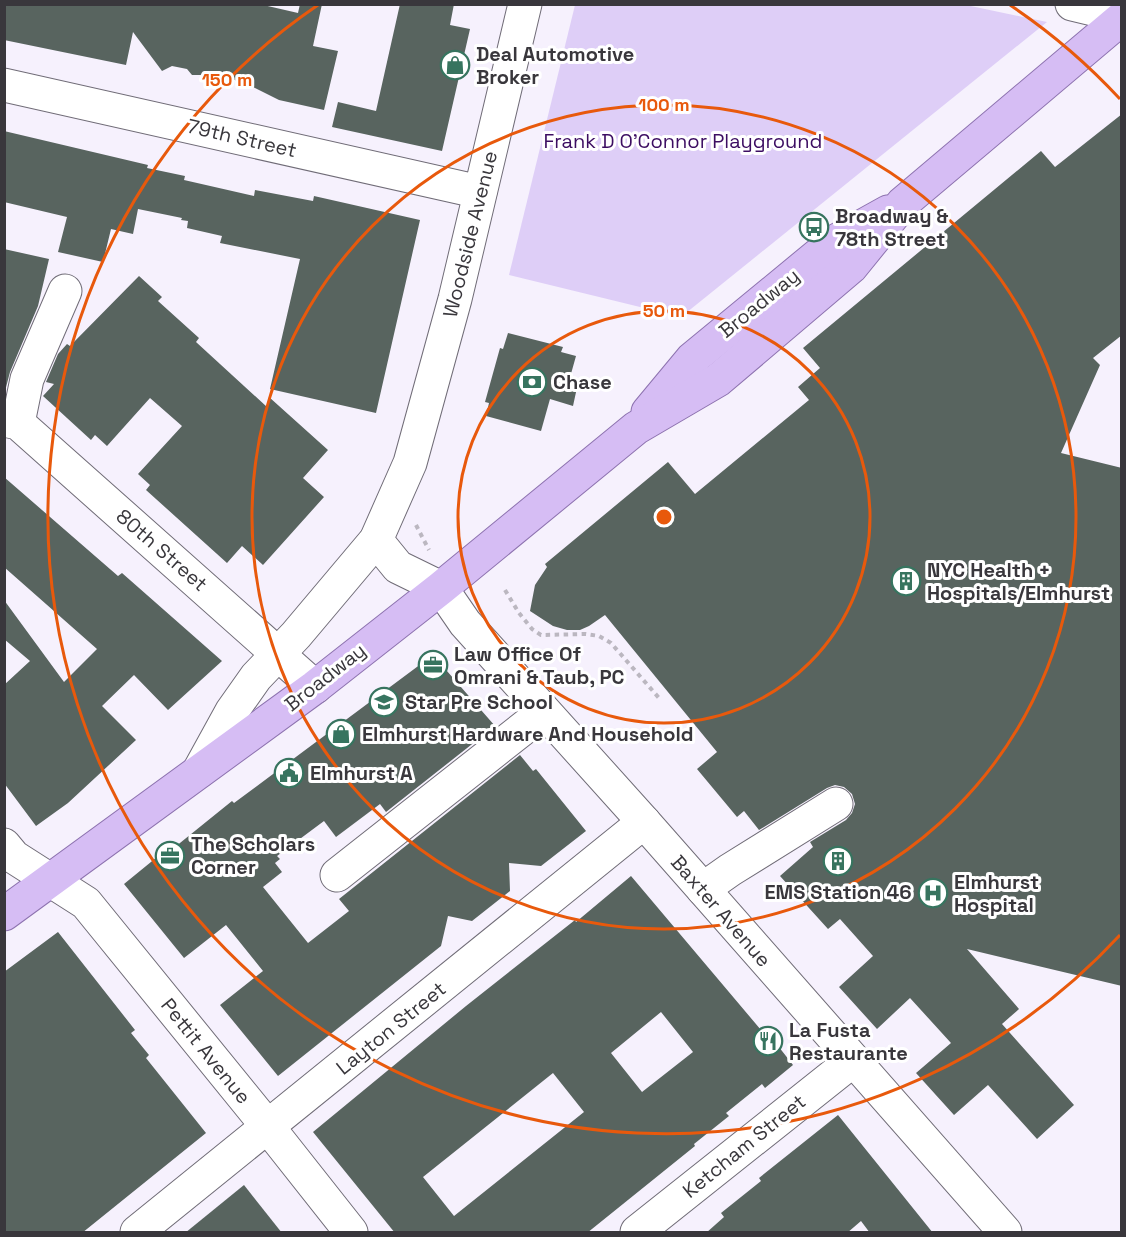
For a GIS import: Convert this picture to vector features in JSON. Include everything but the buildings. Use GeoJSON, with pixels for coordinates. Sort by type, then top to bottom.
{"type":"FeatureCollection","features":[{"type":"Feature","properties":{"kind":"main road","name":"Broadway"},"geometry":{"type":"LineString","coordinates":[[4,914],[315,687],[441,588],[636,428],[718,380],[851,267],[903,203],[1122,17]]}},
{"type":"Feature","properties":{"kind":"street","name":"Woodside Avenue"},"geometry":{"type":"LineString","coordinates":[[199,771],[232,711],[256,678],[376,540],[410,463],[455,298],[525,4]]}},
{"type":"Feature","properties":{"kind":"street"},"geometry":{"type":"LineString","coordinates":[[1072,4],[1122,17]]}},
{"type":"Feature","properties":{"kind":"street","name":"79th Street"},"geometry":{"type":"LineString","coordinates":[[4,85],[480,192]]}},
{"type":"Feature","properties":{"kind":"street"},"geometry":{"type":"LineString","coordinates":[[11,421],[65,291]]}},
{"type":"Feature","properties":{"kind":"street","name":"80th Street"},"geometry":{"type":"LineString","coordinates":[[11,421],[315,687]]}},
{"type":"Feature","properties":{"kind":"street"},"geometry":{"type":"LineString","coordinates":[[376,540],[398,567],[441,588]]}},
{"type":"Feature","properties":{"kind":"street","name":"Baxter Avenue"},"geometry":{"type":"LineString","coordinates":[[441,588],[465,623],[644,822],[1005,1233]]}},
{"type":"Feature","properties":{"kind":"street"},"geometry":{"type":"LineString","coordinates":[[337,874],[543,712]]}},
{"type":"Feature","properties":{"kind":"street"},"geometry":{"type":"LineString","coordinates":[[703,889],[836,804]]}},
{"type":"Feature","properties":{"kind":"street","name":"Layton Street"},"geometry":{"type":"LineString","coordinates":[[137,1233],[644,822]]}},
{"type":"Feature","properties":{"kind":"street","name":"Pettit Avenue"},"geometry":{"type":"LineString","coordinates":[[4,845],[14,857],[86,903],[351,1233]]}},
{"type":"Feature","properties":{"kind":"street","name":"Ketcham Street"},"geometry":{"type":"LineString","coordinates":[[637,1233],[852,1060]]}},
{"type":"Feature","properties":{"kind":"path"},"geometry":{"type":"LineString","coordinates":[[415,520],[428,544],[441,588]]}},
{"type":"Feature","properties":{"kind":"path"},"geometry":{"type":"LineString","coordinates":[[505,590],[519,613],[532,629],[541,635],[586,634],[599,636],[611,643],[659,698]]}},
{"type":"Feature","properties":{"kind":"green space","name":"Frank D O'Connor Playground"},"geometry":{"type":"Polygon","coordinates":[[[575,5],[966,5],[1047,22],[681,317],[509,275],[575,5]]]}},
{"type":"Feature","properties":{"kind":"place","name":"Deal Automotive Broker"},"geometry":{"type":"Point","coordinates":[455,65]}},
{"type":"Feature","properties":{"kind":"place","name":"Broadway & 78th Street"},"geometry":{"type":"Point","coordinates":[814,227]}},
{"type":"Feature","properties":{"kind":"place","name":"Chase"},"geometry":{"type":"Point","coordinates":[532,382]}},
{"type":"Feature","properties":{"kind":"place","name":"NYC Health + Hospitals/Elmhurst"},"geometry":{"type":"Point","coordinates":[906,581]}},
{"type":"Feature","properties":{"kind":"place","name":"Law Office Of Omrani & Taub, PC"},"geometry":{"type":"Point","coordinates":[433,665]}},
{"type":"Feature","properties":{"kind":"place","name":"Star Pre School"},"geometry":{"type":"Point","coordinates":[384,702]}},
{"type":"Feature","properties":{"kind":"place","name":"Elmhurst Hardware And Household"},"geometry":{"type":"Point","coordinates":[341,734]}},
{"type":"Feature","properties":{"kind":"place","name":"Elmhurst A"},"geometry":{"type":"Point","coordinates":[289,773]}},
{"type":"Feature","properties":{"kind":"place","name":"The Scholars Corner"},"geometry":{"type":"Point","coordinates":[170,856]}},
{"type":"Feature","properties":{"kind":"place","name":"EMS Station 46"},"geometry":{"type":"Point","coordinates":[838,861]}},
{"type":"Feature","properties":{"kind":"place","name":"Elmhurst Hospital"},"geometry":{"type":"Point","coordinates":[933,893]}},
{"type":"Feature","properties":{"kind":"place","name":"La Fusta Restaurante"},"geometry":{"type":"Point","coordinates":[768,1041]}}]}
